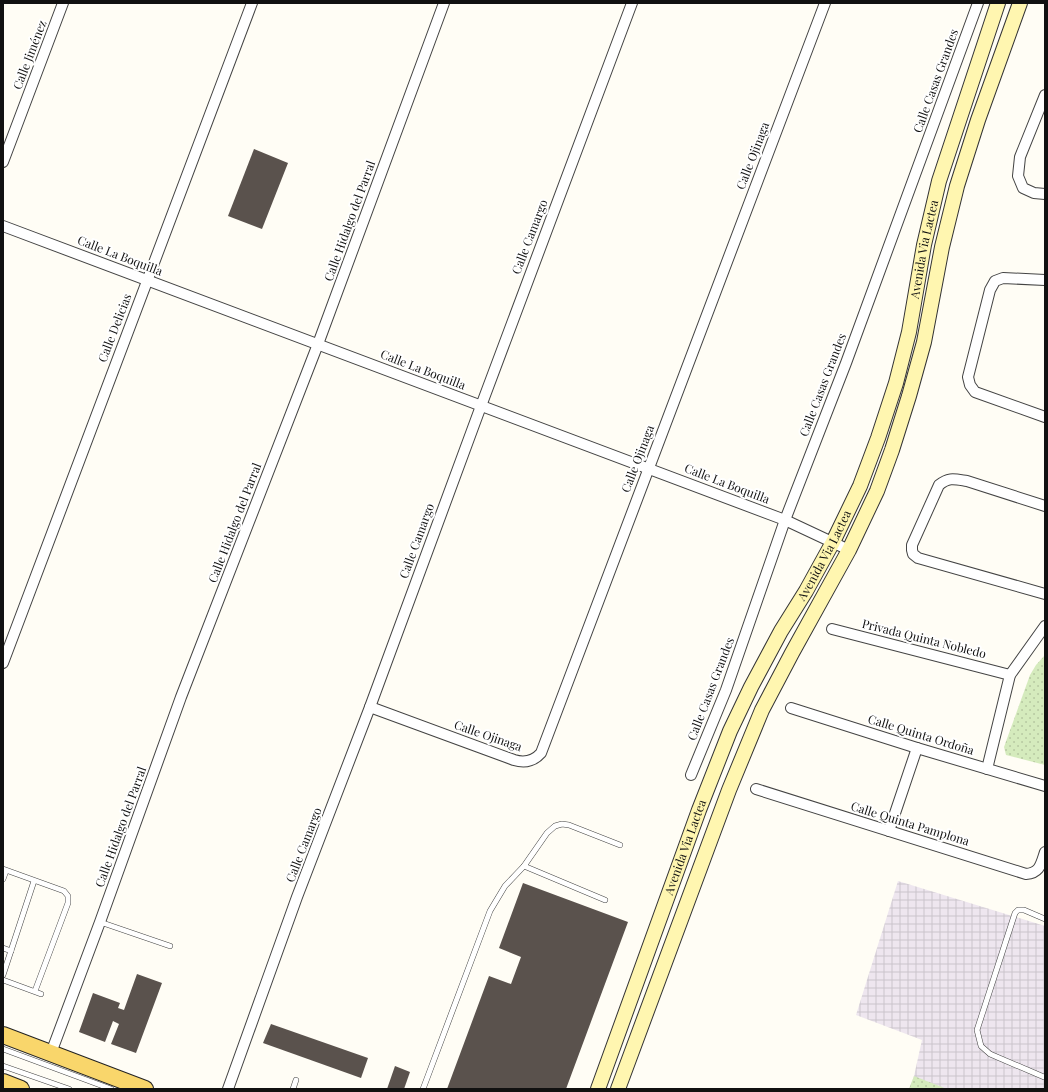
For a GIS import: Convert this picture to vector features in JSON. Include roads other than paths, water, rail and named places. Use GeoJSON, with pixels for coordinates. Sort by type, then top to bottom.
{"type":"FeatureCollection","features":[{"type":"Feature","properties":{"kind":"main road","name":"Avenida Via Lactea"},"geometry":{"type":"LineString","coordinates":[[598,1089],[699,810],[730,731],[751,686],[833,542],[860,486],[878,438],[896,383],[909,332],[924,245],[939,181],[998,3]]}},
{"type":"Feature","properties":{"kind":"main road","name":"Avenida Via Lactea"},"geometry":{"type":"LineString","coordinates":[[618,1089],[729,790],[762,710],[850,550],[877,491],[892,450],[924,342],[942,247],[957,186],[978,120],[1020,3]]}},
{"type":"Feature","properties":{"kind":"main road"},"geometry":{"type":"LineString","coordinates":[[3,1035],[145,1089]]}},
{"type":"Feature","properties":{"kind":"main road"},"geometry":{"type":"LineString","coordinates":[[4,1085],[21,1089]]}},
{"type":"Feature","properties":{"kind":"street","name":"Calle Jiménez"},"geometry":{"type":"LineString","coordinates":[[3,162],[64,3]]}},
{"type":"Feature","properties":{"kind":"street","name":"Calle Delicias"},"geometry":{"type":"LineString","coordinates":[[3,663],[252,3]]}},
{"type":"Feature","properties":{"kind":"street","name":"Calle Hidalgo del Parral"},"geometry":{"type":"LineString","coordinates":[[51,1053],[181,697],[318,344],[444,3]]}},
{"type":"Feature","properties":{"kind":"street","name":"Calle Camargo"},"geometry":{"type":"LineString","coordinates":[[228,1089],[297,897],[370,707],[632,3]]}},
{"type":"Feature","properties":{"kind":"street","name":"Calle Ojinaga"},"geometry":{"type":"LineString","coordinates":[[370,707],[521,762],[533,760],[541,754],[825,3]]}},
{"type":"Feature","properties":{"kind":"street","name":"Calle Casas Grandes"},"geometry":{"type":"LineString","coordinates":[[690,775],[726,690],[785,520],[846,363],[978,3]]}},
{"type":"Feature","properties":{"kind":"street"},"geometry":{"type":"LineString","coordinates":[[1045,94],[1043,106],[1020,157],[1018,176],[1023,188],[1034,193],[1045,194]]}},
{"type":"Feature","properties":{"kind":"street","name":"Calle La Boquilla"},"geometry":{"type":"LineString","coordinates":[[3,226],[785,520],[850,550]]}},
{"type":"Feature","properties":{"kind":"street"},"geometry":{"type":"LineString","coordinates":[[1045,280],[1002,278],[995,281],[990,290],[968,377],[970,385],[975,392],[1045,417]]}},
{"type":"Feature","properties":{"kind":"street"},"geometry":{"type":"LineString","coordinates":[[1045,506],[967,481],[954,479],[946,480],[939,485],[912,545],[912,550],[913,554],[918,558],[1045,594]]}},
{"type":"Feature","properties":{"kind":"street"},"geometry":{"type":"LineString","coordinates":[[987,769],[1010,675],[1045,626]]}},
{"type":"Feature","properties":{"kind":"street","name":"Privada Quinta Nobledo"},"geometry":{"type":"LineString","coordinates":[[832,629],[1010,675]]}},
{"type":"Feature","properties":{"kind":"street","name":"Calle Quinta Ordoña"},"geometry":{"type":"LineString","coordinates":[[791,708],[917,748],[1045,786]]}},
{"type":"Feature","properties":{"kind":"street"},"geometry":{"type":"LineString","coordinates":[[889,831],[917,748]]}},
{"type":"Feature","properties":{"kind":"street","name":"Calle Quinta Pamplona"},"geometry":{"type":"LineString","coordinates":[[756,789],[1026,874],[1032,873],[1039,868],[1045,852]]}},
{"type":"Feature","properties":{"kind":"lane"},"geometry":{"type":"LineString","coordinates":[[423,1089],[490,911],[505,886],[524,866],[547,833],[555,826],[562,824],[569,825],[620,845]]}},
{"type":"Feature","properties":{"kind":"lane"},"geometry":{"type":"LineString","coordinates":[[524,866],[605,900]]}},
{"type":"Feature","properties":{"kind":"lane"},"geometry":{"type":"LineString","coordinates":[[3,879],[5,870],[64,892],[68,900],[35,991]]}},
{"type":"Feature","properties":{"kind":"lane"},"geometry":{"type":"LineString","coordinates":[[3,975],[34,881]]}},
{"type":"Feature","properties":{"kind":"lane"},"geometry":{"type":"LineString","coordinates":[[1044,1077],[990,1054],[981,1046],[977,1030],[1015,913],[1018,910],[1024,910],[1045,918]]}},
{"type":"Feature","properties":{"kind":"lane"},"geometry":{"type":"LineString","coordinates":[[100,922],[170,946]]}},
{"type":"Feature","properties":{"kind":"lane"},"geometry":{"type":"LineString","coordinates":[[3,948],[11,951]]}},
{"type":"Feature","properties":{"kind":"lane"},"geometry":{"type":"LineString","coordinates":[[3,980],[41,994]]}},
{"type":"Feature","properties":{"kind":"lane"},"geometry":{"type":"LineString","coordinates":[[3,1049],[111,1089]]}},
{"type":"Feature","properties":{"kind":"lane"},"geometry":{"type":"LineString","coordinates":[[3,1066],[69,1089]]}},
{"type":"Feature","properties":{"kind":"lane"},"geometry":{"type":"LineString","coordinates":[[293,1089],[296,1080]]}}]}
